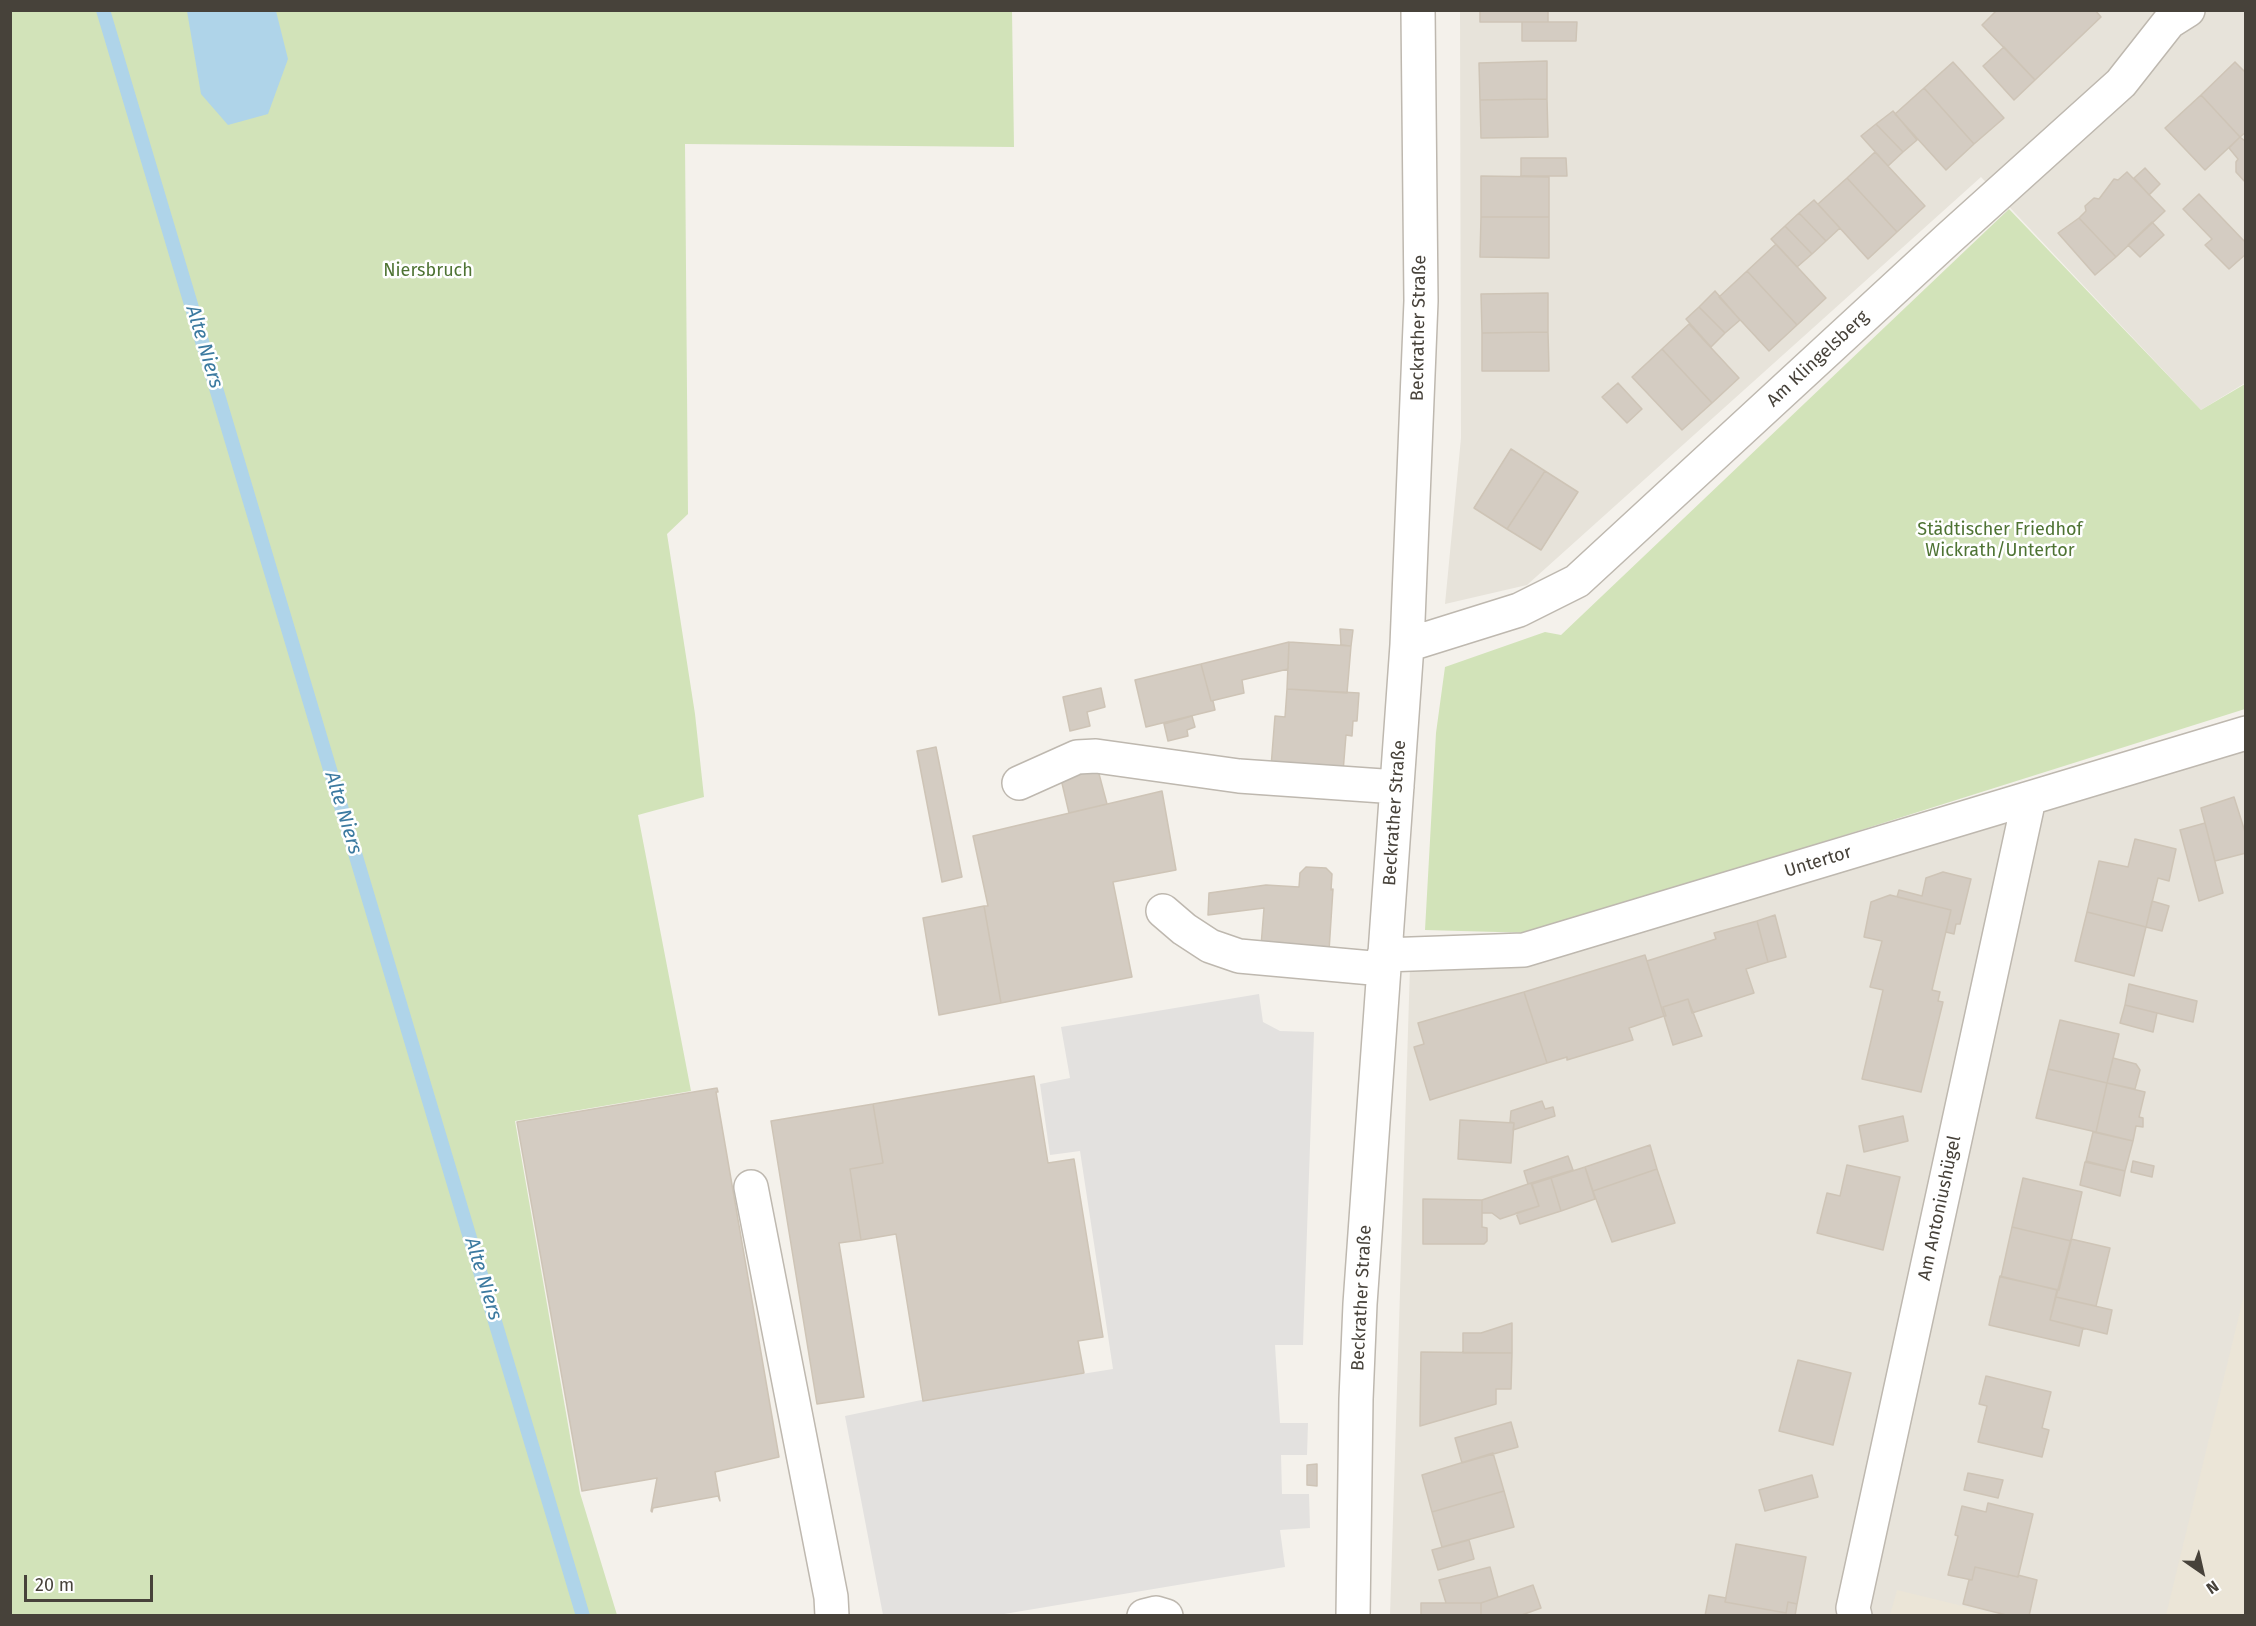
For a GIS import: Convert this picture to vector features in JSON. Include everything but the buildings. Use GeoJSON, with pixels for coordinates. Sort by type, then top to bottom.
{"type":"FeatureCollection","features":[{"type":"Feature","properties":{"kind":"street","name":"Beckrather Straße"},"geometry":{"type":"LineString","coordinates":[[1353,1616],[1356,1399],[1360,1316],[1407,645],[1421,301],[1418,10]]}},
{"type":"Feature","properties":{"kind":"street","name":"Am Klingelsberg"},"geometry":{"type":"LineString","coordinates":[[1407,645],[1519,610],[1577,581],[2121,83],[2176,14]]}},
{"type":"Feature","properties":{"kind":"street","name":"Untertor"},"geometry":{"type":"LineString","coordinates":[[1163,911],[1209,946],[1239,956],[1384,962],[1524,950],[2246,733]]}},
{"type":"Feature","properties":{"kind":"street"},"geometry":{"type":"LineString","coordinates":[[1019,783],[1077,757],[1096,756],[1239,776],[1397,787]]}},
{"type":"Feature","properties":{"kind":"street","name":"Am Antoniushügel"},"geometry":{"type":"LineString","coordinates":[[1855,1616],[1853,1608],[2029,800]]}},
{"type":"Feature","properties":{"kind":"street"},"geometry":{"type":"LineString","coordinates":[[751,1187],[831,1597],[832,1616]]}},
{"type":"Feature","properties":{"kind":"street"},"geometry":{"type":"LineString","coordinates":[[1144,1616],[1156,1613],[1166,1616]]}},
{"type":"Feature","properties":{"kind":"shaded area"},"geometry":{"type":"Polygon","coordinates":[[[1460,11],[2245,11],[2245,383],[2201,410],[1981,177],[1527,585],[1445,604],[1461,438],[1460,11]]]}},
{"type":"Feature","properties":{"kind":"shaded area"},"geometry":{"type":"Polygon","coordinates":[[[2245,715],[2245,1615],[1390,1616],[1410,966],[1531,936],[2245,715]]]}},
{"type":"Feature","properties":{"kind":"shaded area"},"geometry":{"type":"Polygon","coordinates":[[[1259,994],[1263,1022],[1280,1031],[1314,1032],[1303,1345],[1275,1345],[1280,1423],[1308,1423],[1307,1455],[1281,1455],[1282,1494],[1309,1494],[1310,1528],[1280,1530],[1285,1567],[998,1615],[883,1615],[845,1416],[926,1399],[1113,1369],[1080,1151],[1050,1155],[1040,1084],[1070,1078],[1061,1027],[1259,994]]]}},
{"type":"Feature","properties":{"kind":"shaded area"},"geometry":{"type":"Polygon","coordinates":[[[2245,1291],[2245,1615],[2166,1615],[2245,1291]]]}},
{"type":"Feature","properties":{"kind":"shaded area"},"geometry":{"type":"Polygon","coordinates":[[[1897,1590],[1999,1615],[1890,1615],[1897,1590]]]}},
{"type":"Feature","properties":{"kind":"green space","name":"Niersbruch"},"geometry":{"type":"Polygon","coordinates":[[[11,11],[1012,11],[1014,147],[685,144],[688,514],[667,534],[695,714],[704,797],[638,815],[691,1091],[515,1121],[580,1493],[617,1615],[11,1616],[11,11]]]}},
{"type":"Feature","properties":{"kind":"green space","name":"Städtischer Friedhof Wickrath/Untertor"},"geometry":{"type":"Polygon","coordinates":[[[2009,209],[2201,410],[2245,384],[2245,709],[1534,933],[1425,930],[1436,733],[1445,667],[1545,632],[1561,635],[2009,209]]]}},
{"type":"Feature","properties":{"kind":"water"},"geometry":{"type":"Polygon","coordinates":[[[187,11],[276,11],[288,59],[268,114],[228,125],[201,94],[187,11]]]}},
{"type":"Feature","properties":{"kind":"waterway","name":"Alte Niers"},"geometry":{"type":"LineString","coordinates":[[103,10],[583,1616]]}}]}
